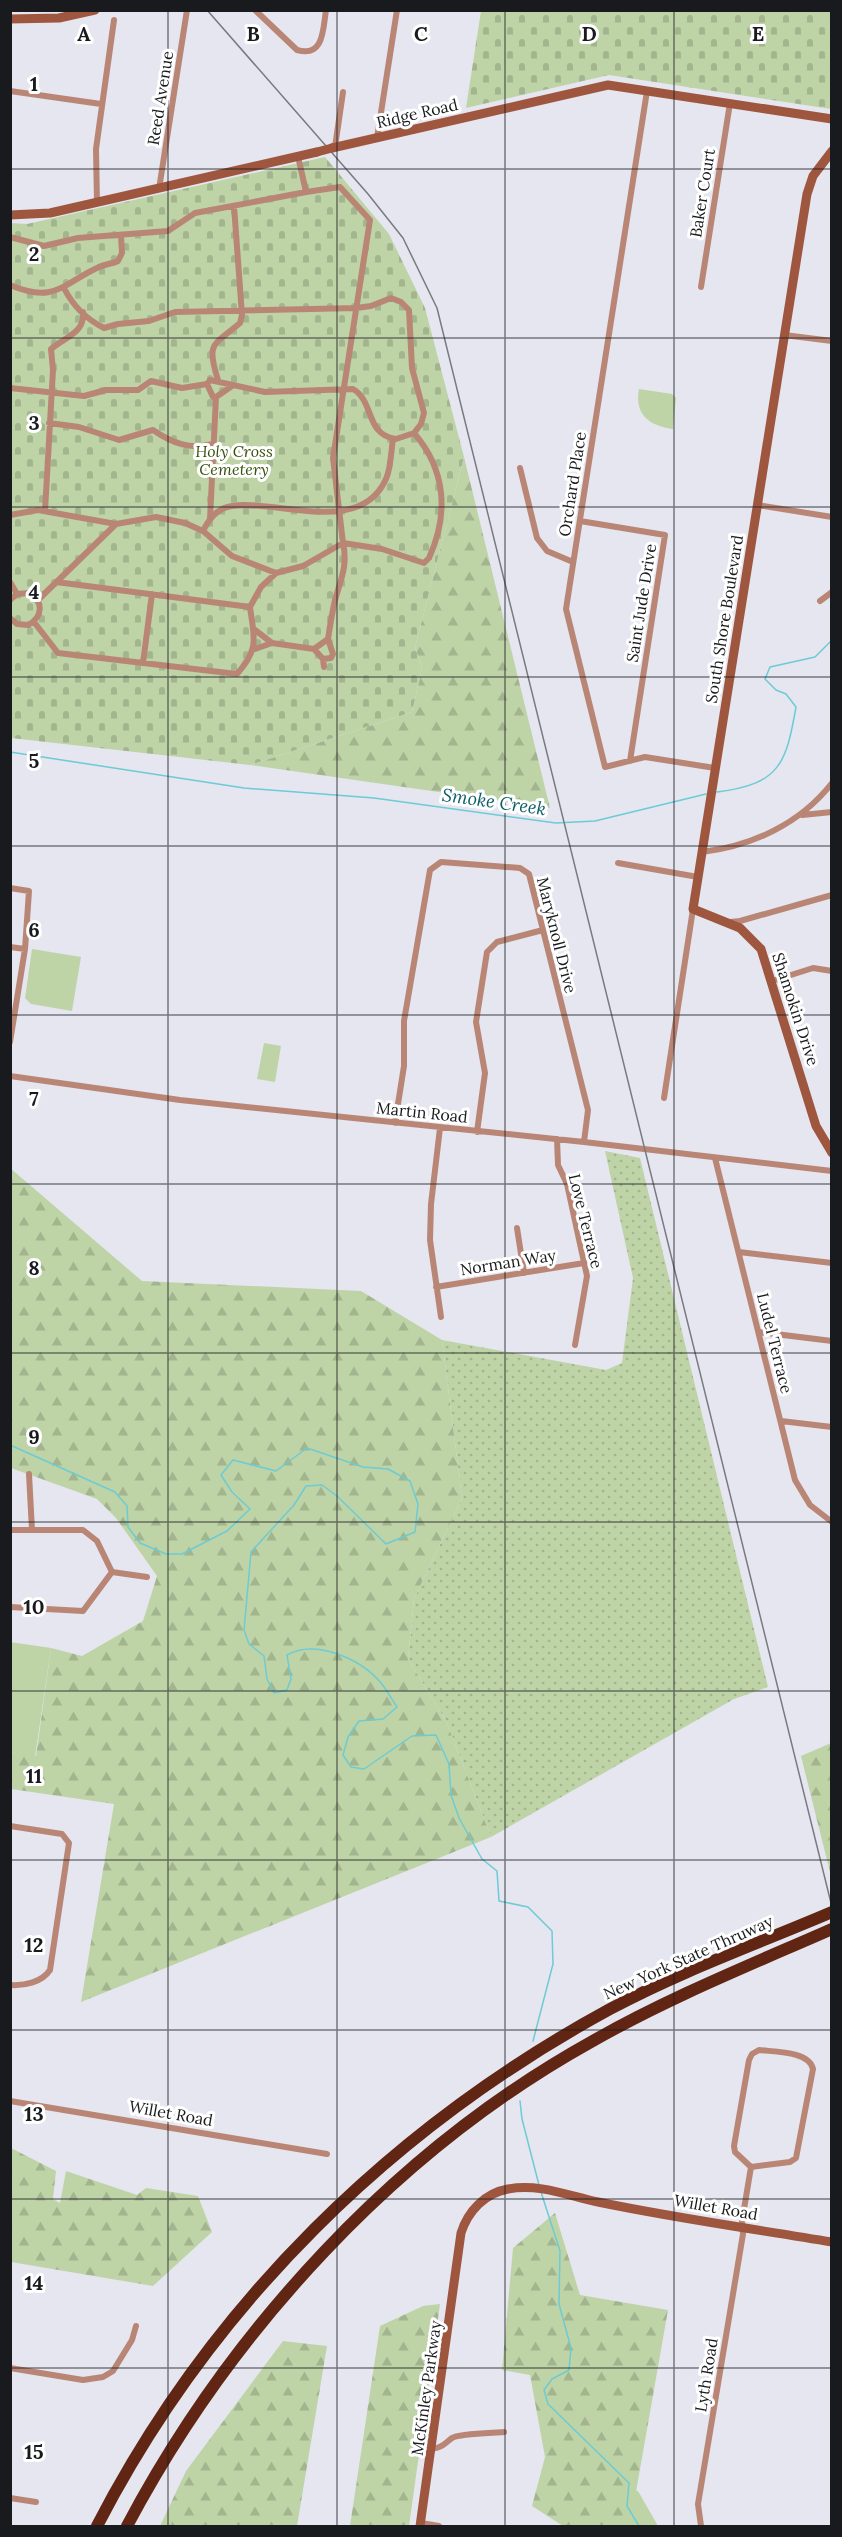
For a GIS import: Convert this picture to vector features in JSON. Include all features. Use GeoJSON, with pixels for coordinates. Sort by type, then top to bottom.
{"type":"FeatureCollection","features":[{"type":"Feature","properties":{"kind":"highway","name":"New York State Thruway"},"geometry":{"type":"LineString","coordinates":[[97,2526],[154,2426],[228,2324],[293,2250],[383,2163],[481,2088],[585,2024],[694,1969],[831,1912]]}},
{"type":"Feature","properties":{"kind":"highway","name":"New York State Thruway"},"geometry":{"type":"LineString","coordinates":[[127,2526],[190,2419],[250,2337],[329,2247],[413,2168],[493,2105],[588,2043],[697,1986],[831,1929]]}},
{"type":"Feature","properties":{"kind":"street"},"geometry":{"type":"LineString","coordinates":[[10,19],[95,10]]}},
{"type":"Feature","properties":{"kind":"street","name":"Reed Avenue"},"geometry":{"type":"LineString","coordinates":[[159,189],[187,10]]}},
{"type":"Feature","properties":{"kind":"street"},"geometry":{"type":"LineString","coordinates":[[255,10],[297,50],[305,52],[312,51],[321,42],[326,10]]}},
{"type":"Feature","properties":{"kind":"street"},"geometry":{"type":"LineString","coordinates":[[377,138],[397,10]]}},
{"type":"Feature","properties":{"kind":"street"},"geometry":{"type":"LineString","coordinates":[[97,203],[96,149],[114,20]]}},
{"type":"Feature","properties":{"kind":"street","name":"Ridge Road"},"geometry":{"type":"LineString","coordinates":[[10,215],[50,213],[97,203],[600,86],[831,119]]}},
{"type":"Feature","properties":{"kind":"street"},"geometry":{"type":"LineString","coordinates":[[10,91],[101,104]]}},
{"type":"Feature","properties":{"kind":"street","name":"Orchard Place"},"geometry":{"type":"LineString","coordinates":[[647,91],[566,609],[605,767],[645,757],[714,773]]}},
{"type":"Feature","properties":{"kind":"street"},"geometry":{"type":"LineString","coordinates":[[334,148],[342,92]]}},
{"type":"Feature","properties":{"kind":"street","name":"Baker Court"},"geometry":{"type":"LineString","coordinates":[[701,287],[730,103]]}},
{"type":"Feature","properties":{"kind":"street","name":"South Shore Boulevard"},"geometry":{"type":"LineString","coordinates":[[664,1098],[807,194],[813,176],[831,151]]}},
{"type":"Feature","properties":{"kind":"street"},"geometry":{"type":"LineString","coordinates":[[298,156],[306,192]]}},
{"type":"Feature","properties":{"kind":"street"},"geometry":{"type":"LineString","coordinates":[[10,237],[44,246],[78,238],[168,231],[195,213],[340,187],[370,220],[333,458],[346,558],[344,578],[335,601],[328,639],[314,649]]}},
{"type":"Feature","properties":{"kind":"street"},"geometry":{"type":"LineString","coordinates":[[219,380],[212,352],[215,341],[240,323],[234,206]]}},
{"type":"Feature","properties":{"kind":"street"},"geometry":{"type":"LineString","coordinates":[[10,285],[37,294],[64,288],[101,266],[117,261],[122,253],[121,236]]}},
{"type":"Feature","properties":{"kind":"street"},"geometry":{"type":"LineString","coordinates":[[10,388],[84,396],[106,390],[127,392],[138,390],[151,381],[182,388],[219,380],[232,386],[265,392],[344,388],[353,389],[361,394],[372,424],[379,432],[393,439],[414,433],[421,424],[424,413],[412,368],[409,310],[401,302],[391,298],[371,306],[356,308],[175,312],[149,321],[118,324],[104,328],[73,306],[64,288]]}},
{"type":"Feature","properties":{"kind":"street"},"geometry":{"type":"LineString","coordinates":[[45,511],[51,349],[81,327],[84,321],[82,312]]}},
{"type":"Feature","properties":{"kind":"street"},"geometry":{"type":"LineString","coordinates":[[784,335],[831,341]]}},
{"type":"Feature","properties":{"kind":"street"},"geometry":{"type":"LineString","coordinates":[[215,371],[209,382],[213,397],[216,397]]}},
{"type":"Feature","properties":{"kind":"street"},"geometry":{"type":"LineString","coordinates":[[216,397],[232,386]]}},
{"type":"Feature","properties":{"kind":"street"},"geometry":{"type":"LineString","coordinates":[[210,519],[216,397]]}},
{"type":"Feature","properties":{"kind":"street"},"geometry":{"type":"LineString","coordinates":[[50,423],[79,427],[118,440],[153,430],[179,444],[195,447],[213,444]]}},
{"type":"Feature","properties":{"kind":"street"},"geometry":{"type":"LineString","coordinates":[[34,622],[58,653],[237,675],[255,649],[255,630],[250,607],[261,587],[276,573],[303,566],[343,543],[382,549],[424,563],[429,558],[443,514],[443,495],[439,475],[430,453],[414,433]]}},
{"type":"Feature","properties":{"kind":"street"},"geometry":{"type":"LineString","coordinates":[[202,531],[213,514],[230,506],[317,513],[362,504],[374,495],[386,480],[393,439]]}},
{"type":"Feature","properties":{"kind":"street"},"geometry":{"type":"LineString","coordinates":[[520,468],[537,538],[547,551],[573,562]]}},
{"type":"Feature","properties":{"kind":"street"},"geometry":{"type":"LineString","coordinates":[[757,505],[831,517]]}},
{"type":"Feature","properties":{"kind":"street"},"geometry":{"type":"LineString","coordinates":[[10,515],[45,511],[116,524],[156,517],[185,523],[202,531],[232,556],[276,573]]}},
{"type":"Feature","properties":{"kind":"street","name":"Saint Jude Drive"},"geometry":{"type":"LineString","coordinates":[[580,521],[665,535],[630,761]]}},
{"type":"Feature","properties":{"kind":"street"},"geometry":{"type":"LineString","coordinates":[[38,600],[116,524]]}},
{"type":"Feature","properties":{"kind":"street"},"geometry":{"type":"LineString","coordinates":[[10,582],[17,594]]}},
{"type":"Feature","properties":{"kind":"street"},"geometry":{"type":"LineString","coordinates":[[56,582],[250,607]]}},
{"type":"Feature","properties":{"kind":"street"},"geometry":{"type":"LineString","coordinates":[[820,601],[831,592]]}},
{"type":"Feature","properties":{"kind":"street"},"geometry":{"type":"LineString","coordinates":[[10,600],[17,594],[29,593],[38,600],[40,610],[34,622],[23,625],[12,622]]}},
{"type":"Feature","properties":{"kind":"street"},"geometry":{"type":"LineString","coordinates":[[143,663],[152,594]]}},
{"type":"Feature","properties":{"kind":"street"},"geometry":{"type":"LineString","coordinates":[[255,630],[272,643]]}},
{"type":"Feature","properties":{"kind":"street"},"geometry":{"type":"LineString","coordinates":[[323,659],[331,658],[333,654],[332,645],[328,639]]}},
{"type":"Feature","properties":{"kind":"street"},"geometry":{"type":"LineString","coordinates":[[255,649],[272,643],[314,649],[323,659],[324,667]]}},
{"type":"Feature","properties":{"kind":"street"},"geometry":{"type":"LineString","coordinates":[[796,817],[831,783]]}},
{"type":"Feature","properties":{"kind":"street"},"geometry":{"type":"LineString","coordinates":[[702,852],[747,842],[796,817],[812,812],[831,812]]}},
{"type":"Feature","properties":{"kind":"street","name":"Maryknoll Drive"},"geometry":{"type":"LineString","coordinates":[[395,1123],[404,1066],[404,1021],[432,867],[441,862],[524,870],[529,874],[588,1110],[584,1142]]}},
{"type":"Feature","properties":{"kind":"street"},"geometry":{"type":"LineString","coordinates":[[618,863],[698,877]]}},
{"type":"Feature","properties":{"kind":"street"},"geometry":{"type":"LineString","coordinates":[[10,888],[29,891],[25,949],[13,1012],[10,1042]]}},
{"type":"Feature","properties":{"kind":"street"},"geometry":{"type":"LineString","coordinates":[[726,921],[740,921],[831,895]]}},
{"type":"Feature","properties":{"kind":"street","name":"Shamokin Drive"},"geometry":{"type":"LineString","coordinates":[[693,909],[726,921],[755,942],[765,957],[816,1126],[831,1153]]}},
{"type":"Feature","properties":{"kind":"street"},"geometry":{"type":"LineString","coordinates":[[477,1132],[485,1073],[476,1022],[487,952],[496,942],[543,930]]}},
{"type":"Feature","properties":{"kind":"street"},"geometry":{"type":"LineString","coordinates":[[10,947],[25,949]]}},
{"type":"Feature","properties":{"kind":"street"},"geometry":{"type":"LineString","coordinates":[[772,981],[813,968],[831,971]]}},
{"type":"Feature","properties":{"kind":"street","name":"Martin Road"},"geometry":{"type":"LineString","coordinates":[[10,1076],[180,1100],[557,1139],[831,1171]]}},
{"type":"Feature","properties":{"kind":"street"},"geometry":{"type":"LineString","coordinates":[[440,1128],[431,1204],[430,1240],[441,1317]]}},
{"type":"Feature","properties":{"kind":"street","name":"Love Terrace"},"geometry":{"type":"LineString","coordinates":[[557,1139],[558,1165],[567,1184],[587,1276],[575,1345]]}},
{"type":"Feature","properties":{"kind":"street","name":"Ludel Terrace"},"geometry":{"type":"LineString","coordinates":[[715,1158],[780,1421],[800,1490],[810,1505],[831,1522]]}},
{"type":"Feature","properties":{"kind":"street"},"geometry":{"type":"LineString","coordinates":[[517,1228],[524,1273]]}},
{"type":"Feature","properties":{"kind":"street"},"geometry":{"type":"LineString","coordinates":[[739,1251],[831,1263]]}},
{"type":"Feature","properties":{"kind":"street","name":"Norman Way"},"geometry":{"type":"LineString","coordinates":[[436,1287],[584,1263]]}},
{"type":"Feature","properties":{"kind":"street"},"geometry":{"type":"LineString","coordinates":[[759,1332],[831,1341]]}},
{"type":"Feature","properties":{"kind":"street"},"geometry":{"type":"LineString","coordinates":[[780,1421],[831,1427]]}},
{"type":"Feature","properties":{"kind":"street"},"geometry":{"type":"LineString","coordinates":[[29,1474],[32,1530]]}},
{"type":"Feature","properties":{"kind":"street"},"geometry":{"type":"LineString","coordinates":[[10,1530],[77,1529],[88,1533],[97,1541],[112,1572]]}},
{"type":"Feature","properties":{"kind":"street"},"geometry":{"type":"LineString","coordinates":[[112,1572],[147,1577]]}},
{"type":"Feature","properties":{"kind":"street"},"geometry":{"type":"LineString","coordinates":[[10,1607],[83,1611],[112,1572]]}},
{"type":"Feature","properties":{"kind":"street"},"geometry":{"type":"LineString","coordinates":[[10,1826],[62,1834],[69,1844],[50,1970],[45,1976],[27,1984],[10,1984]]}},
{"type":"Feature","properties":{"kind":"street"},"geometry":{"type":"LineString","coordinates":[[759,2050],[805,2058],[811,2062],[813,2069],[798,2155],[790,2162],[751,2167],[735,2152],[734,2146],[750,2056],[759,2050]]}},
{"type":"Feature","properties":{"kind":"street","name":"Willet Road"},"geometry":{"type":"LineString","coordinates":[[10,2101],[327,2154]]}},
{"type":"Feature","properties":{"kind":"street","name":"Lyth Road"},"geometry":{"type":"LineString","coordinates":[[701,2526],[698,2504],[751,2167]]}},
{"type":"Feature","properties":{"kind":"street","name":"Willet Road"},"geometry":{"type":"LineString","coordinates":[[492,2197],[524,2190],[831,2242]]}},
{"type":"Feature","properties":{"kind":"street","name":"McKinley Parkway"},"geometry":{"type":"LineString","coordinates":[[421,2525],[464,2224],[473,2210],[492,2197]]}},
{"type":"Feature","properties":{"kind":"street"},"geometry":{"type":"LineString","coordinates":[[10,2367],[82,2380],[104,2377],[113,2371],[132,2340],[136,2326]]}},
{"type":"Feature","properties":{"kind":"street"},"geometry":{"type":"LineString","coordinates":[[432,2449],[444,2447],[452,2438],[460,2436],[504,2432]]}},
{"type":"Feature","properties":{"kind":"street"},"geometry":{"type":"LineString","coordinates":[[10,2498],[36,2502]]}},
{"type":"Feature","properties":{"kind":"street"},"geometry":{"type":"LineString","coordinates":[[421,2525],[439,2526]]}},
{"type":"Feature","properties":{"kind":"green space"},"geometry":{"type":"Polygon","coordinates":[[[481,11],[831,11],[831,109],[609,75],[466,108],[481,11]]]}},
{"type":"Feature","properties":{"kind":"green space","name":"Holy Cross Cemetery"},"geometry":{"type":"Polygon","coordinates":[[[325,157],[389,234],[425,308],[464,457],[415,647],[422,668],[412,712],[250,765],[11,738],[10,223],[27,224],[325,157]]]}},
{"type":"Feature","properties":{"kind":"green space"},"geometry":{"type":"Polygon","coordinates":[[[639,389],[672,394],[676,398],[673,429],[657,425],[646,418],[639,406],[639,389]]]}},
{"type":"Feature","properties":{"kind":"green space"},"geometry":{"type":"Polygon","coordinates":[[[464,457],[550,808],[250,765],[412,712],[422,668],[415,647],[464,457]]]}},
{"type":"Feature","properties":{"kind":"green space"},"geometry":{"type":"Polygon","coordinates":[[[32,949],[81,957],[72,1011],[31,1004],[25,998],[32,949]]]}},
{"type":"Feature","properties":{"kind":"green space"},"geometry":{"type":"Polygon","coordinates":[[[264,1043],[281,1046],[275,1082],[257,1079],[264,1043]]]}},
{"type":"Feature","properties":{"kind":"green space"},"geometry":{"type":"Polygon","coordinates":[[[605,1151],[640,1158],[768,1687],[734,1699],[491,1837],[447,1723],[408,1659],[414,1599],[462,1498],[442,1340],[606,1370],[622,1363],[633,1278],[605,1151]]]}},
{"type":"Feature","properties":{"kind":"green space"},"geometry":{"type":"Polygon","coordinates":[[[10,1168],[142,1281],[361,1291],[442,1340],[462,1498],[414,1599],[408,1659],[447,1723],[491,1837],[81,2002],[114,1804],[11,1789],[11,1752],[36,1756],[51,1648],[82,1656],[143,1621],[157,1576],[116,1518],[97,1499],[11,1468],[10,1168]]]}},
{"type":"Feature","properties":{"kind":"green space"},"geometry":{"type":"Polygon","coordinates":[[[10,1642],[51,1648],[35,1757],[11,1752],[10,1642]]]}},
{"type":"Feature","properties":{"kind":"green space"},"geometry":{"type":"Polygon","coordinates":[[[831,1743],[831,1876],[801,1756],[831,1743]]]}},
{"type":"Feature","properties":{"kind":"green space"},"geometry":{"type":"Polygon","coordinates":[[[11,2148],[56,2171],[53,2199],[60,2203],[66,2171],[137,2195],[146,2188],[198,2196],[212,2232],[153,2286],[11,2262],[11,2148]]]}},
{"type":"Feature","properties":{"kind":"green space"},"geometry":{"type":"Polygon","coordinates":[[[555,2213],[580,2295],[668,2310],[630,2526],[563,2526],[532,2506],[545,2457],[530,2375],[502,2370],[513,2248],[555,2213]]]}},
{"type":"Feature","properties":{"kind":"green space"},"geometry":{"type":"Polygon","coordinates":[[[440,2304],[409,2526],[350,2526],[380,2326],[423,2306],[440,2304]]]}},
{"type":"Feature","properties":{"kind":"green space"},"geometry":{"type":"Polygon","coordinates":[[[283,2341],[327,2346],[297,2526],[160,2526],[186,2471],[283,2341]]]}},
{"type":"Feature","properties":{"kind":"green space"},"geometry":{"type":"Polygon","coordinates":[[[625,2488],[638,2491],[658,2526],[622,2526],[625,2488]]]}},
{"type":"Feature","properties":{"kind":"waterway","name":"Smoke Creek"},"geometry":{"type":"LineString","coordinates":[[717,792],[755,783],[767,777],[783,757],[796,707],[786,694],[776,690],[765,679],[770,667],[815,657],[832,640]]}},
{"type":"Feature","properties":{"kind":"waterway","name":"Smoke Creek"},"geometry":{"type":"LineString","coordinates":[[10,752],[244,788],[374,798],[556,823],[595,821],[706,794]]}},
{"type":"Feature","properties":{"kind":"waterway"},"geometry":{"type":"LineString","coordinates":[[10,1445],[115,1492],[127,1506],[128,1527],[140,1543],[166,1554],[182,1554],[227,1531],[250,1509],[232,1492],[221,1475],[233,1460],[276,1471],[307,1448],[363,1467],[388,1469],[410,1481],[418,1504],[415,1532],[386,1544],[337,1496],[322,1485],[306,1486],[294,1505],[251,1552],[244,1630],[249,1644],[264,1656],[267,1679],[274,1693],[287,1690],[291,1679],[287,1655],[311,1649],[350,1659],[372,1674],[383,1686],[397,1707],[383,1719],[359,1721],[348,1737],[343,1755],[351,1767],[364,1769],[412,1736],[436,1735],[449,1764],[451,1795],[459,1818],[482,1859],[497,1871],[499,1901],[528,1907],[552,1931],[553,1964],[533,2041]]}},
{"type":"Feature","properties":{"kind":"waterway"},"geometry":{"type":"LineString","coordinates":[[520,2101],[522,2119],[539,2185]]}},
{"type":"Feature","properties":{"kind":"waterway"},"geometry":{"type":"LineString","coordinates":[[541,2192],[560,2251],[559,2304],[571,2348],[569,2370],[552,2379],[544,2390],[548,2404],[629,2483],[627,2506],[639,2526]]}},
{"type":"Feature","properties":{"kind":"railway"},"geometry":{"type":"LineString","coordinates":[[207,10],[368,194],[403,238],[437,308],[832,1907]]}}]}
